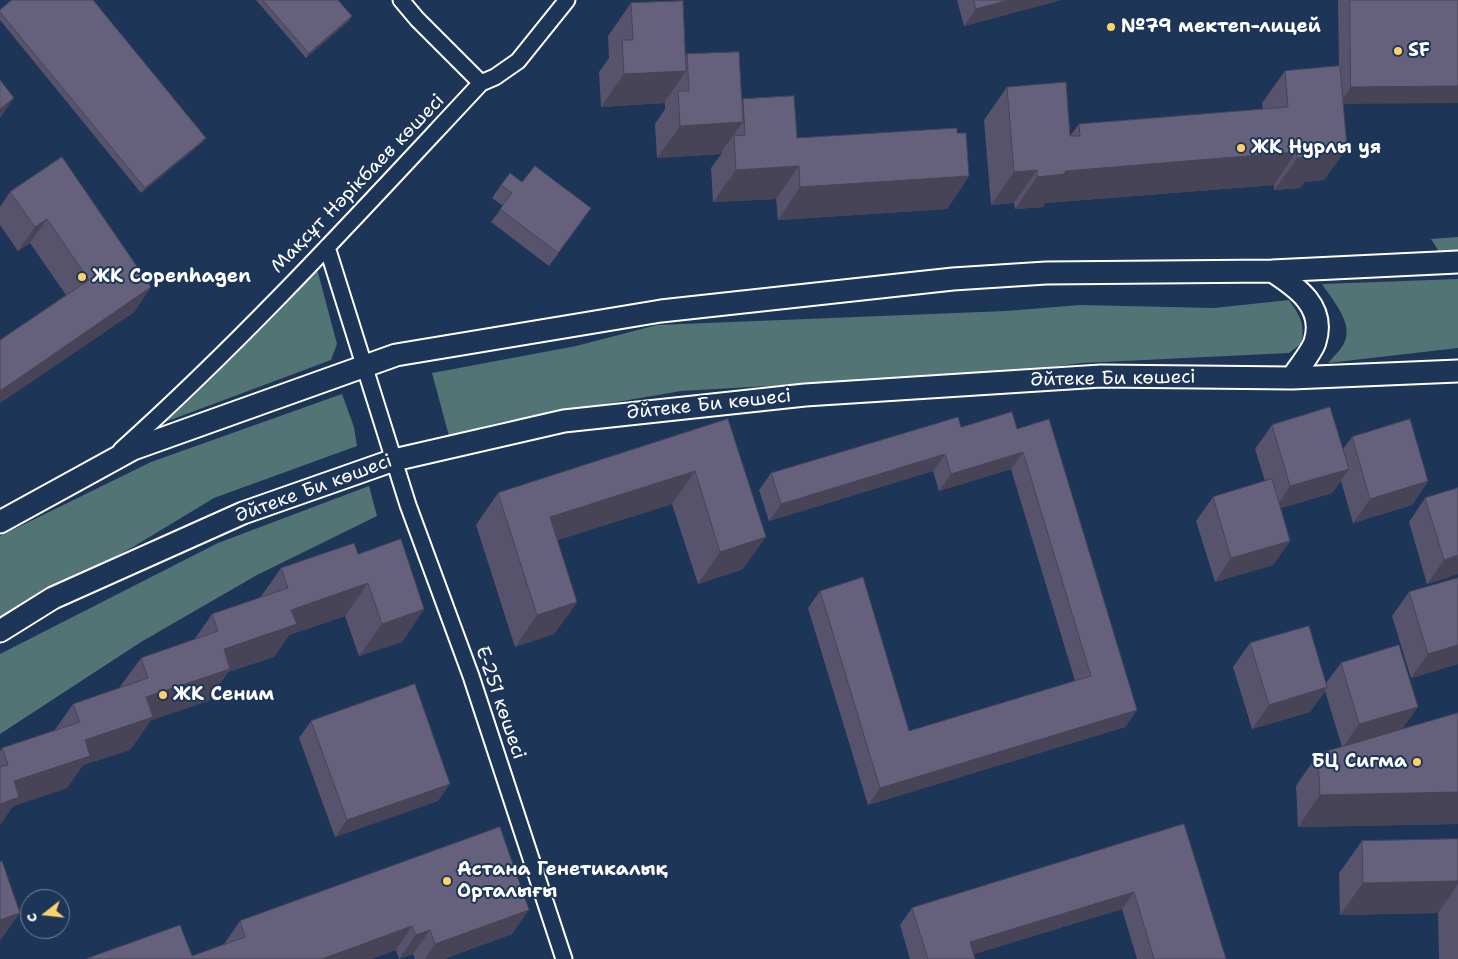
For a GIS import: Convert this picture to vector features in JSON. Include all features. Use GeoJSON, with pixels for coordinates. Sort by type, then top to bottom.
{"type":"FeatureCollection","features":[{"type":"Feature","properties":{"kind":"street"},"geometry":{"type":"LineString","coordinates":[[401,0],[417,19],[481,83]]}},
{"type":"Feature","properties":{"kind":"street","name":"Мақсұт Нәрікбаев көшесі"},"geometry":{"type":"LineString","coordinates":[[111,459],[179,398],[327,247],[481,83],[495,77],[518,61],[567,0]]}},
{"type":"Feature","properties":{"kind":"street","name":"Е-251 көшесі"},"geometry":{"type":"LineString","coordinates":[[327,247],[408,505],[471,676],[564,959]]}},
{"type":"Feature","properties":{"kind":"street"},"geometry":{"type":"LineString","coordinates":[[0,522],[111,459],[133,449],[396,355],[661,311],[943,280],[1046,273],[1272,271],[1458,262]]}},
{"type":"Feature","properties":{"kind":"street"},"geometry":{"type":"LineString","coordinates":[[1272,271],[1297,287],[1309,301],[1315,315],[1317,326],[1315,342],[1292,378]]}},
{"type":"Feature","properties":{"kind":"street","name":"Әйтеке Би көшесі"},"geometry":{"type":"LineString","coordinates":[[0,631],[53,598],[243,513],[394,460],[564,421],[805,395],[1101,376],[1292,378],[1458,371]]}},
{"type":"Feature","properties":{"kind":"green space"},"geometry":{"type":"Polygon","coordinates":[[[1458,237],[1458,252],[1440,253],[1431,239],[1458,237]]]}},
{"type":"Feature","properties":{"kind":"green space"},"geometry":{"type":"Polygon","coordinates":[[[317,269],[337,344],[331,360],[165,422],[184,400],[317,269]]]}},
{"type":"Feature","properties":{"kind":"green space"},"geometry":{"type":"Polygon","coordinates":[[[1458,279],[1458,348],[1328,363],[1342,347],[1347,334],[1344,318],[1322,284],[1458,279]]]}},
{"type":"Feature","properties":{"kind":"green space"},"geometry":{"type":"Polygon","coordinates":[[[1289,300],[1301,320],[1303,336],[1302,343],[1289,353],[1082,363],[1010,372],[681,391],[501,422],[449,436],[432,373],[576,346],[657,325],[1006,311],[1080,305],[1214,308],[1289,300]]]}},
{"type":"Feature","properties":{"kind":"green space"},"geometry":{"type":"Polygon","coordinates":[[[342,394],[354,427],[357,446],[214,498],[133,547],[0,620],[0,536],[151,462],[342,394]]]}},
{"type":"Feature","properties":{"kind":"green space"},"geometry":{"type":"Polygon","coordinates":[[[369,486],[377,516],[257,575],[141,642],[0,734],[0,654],[218,543],[369,486]]]}},
{"type":"Feature","properties":{"kind":"building"},"geometry":{"type":"Polygon","coordinates":[[[12,0],[93,0],[206,138],[145,188],[0,12],[12,0]]]}},
{"type":"Feature","properties":{"kind":"building"},"geometry":{"type":"Polygon","coordinates":[[[263,0],[338,0],[352,16],[309,53],[263,0]]]}},
{"type":"Feature","properties":{"kind":"building"},"geometry":{"type":"Polygon","coordinates":[[[974,0],[1009,0],[976,9],[974,0]]]}},
{"type":"Feature","properties":{"kind":"building","name":"SF"},"geometry":{"type":"Polygon","coordinates":[[[1350,0],[1458,0],[1458,86],[1351,87],[1350,0]]]}},
{"type":"Feature","properties":{"kind":"building"},"geometry":{"type":"Polygon","coordinates":[[[683,1],[686,71],[624,74],[622,40],[633,40],[631,3],[683,1]]]}},
{"type":"Feature","properties":{"kind":"building"},"geometry":{"type":"Polygon","coordinates":[[[739,52],[743,122],[680,126],[678,91],[689,91],[687,54],[739,52]]]}},
{"type":"Feature","properties":{"kind":"building"},"geometry":{"type":"Polygon","coordinates":[[[1340,66],[1347,148],[1322,150],[1322,155],[1297,158],[1296,152],[1065,171],[1065,174],[1037,177],[1037,170],[1014,172],[1007,87],[1066,82],[1070,136],[1080,136],[1079,124],[1288,107],[1285,71],[1340,66]]]}},
{"type":"Feature","properties":{"kind":"building"},"geometry":{"type":"Polygon","coordinates":[[[0,80],[14,98],[0,109],[0,80]]]}},
{"type":"Feature","properties":{"kind":"building"},"geometry":{"type":"Polygon","coordinates":[[[794,96],[797,138],[957,128],[957,133],[966,133],[969,176],[800,187],[799,166],[736,170],[734,136],[745,135],[743,99],[794,96]]]}},
{"type":"Feature","properties":{"kind":"building"},"geometry":{"type":"Polygon","coordinates":[[[62,157],[151,287],[0,391],[0,340],[89,280],[47,219],[35,227],[10,192],[62,157]]]}},
{"type":"Feature","properties":{"kind":"building"},"geometry":{"type":"Polygon","coordinates":[[[535,166],[591,208],[558,253],[500,209],[512,193],[501,185],[510,173],[522,182],[535,166]]]}},
{"type":"Feature","properties":{"kind":"building"},"geometry":{"type":"Polygon","coordinates":[[[1330,407],[1349,469],[1290,486],[1272,425],[1330,407]]]}},
{"type":"Feature","properties":{"kind":"building"},"geometry":{"type":"Polygon","coordinates":[[[1012,412],[1017,429],[1049,419],[1137,710],[880,788],[820,591],[863,577],[909,731],[1091,676],[1023,452],[951,474],[945,454],[781,504],[771,473],[958,417],[961,427],[1012,412]]]}},
{"type":"Feature","properties":{"kind":"building"},"geometry":{"type":"Polygon","coordinates":[[[728,419],[766,537],[720,552],[695,471],[550,517],[577,602],[537,615],[498,493],[728,419]]]}},
{"type":"Feature","properties":{"kind":"building"},"geometry":{"type":"Polygon","coordinates":[[[1410,419],[1428,481],[1370,499],[1352,437],[1410,419]]]}},
{"type":"Feature","properties":{"kind":"building"},"geometry":{"type":"Polygon","coordinates":[[[1272,479],[1290,541],[1231,558],[1213,497],[1272,479]]]}},
{"type":"Feature","properties":{"kind":"building"},"geometry":{"type":"Polygon","coordinates":[[[1458,488],[1458,555],[1444,560],[1425,498],[1458,488]]]}},
{"type":"Feature","properties":{"kind":"building"},"geometry":{"type":"Polygon","coordinates":[[[401,539],[424,609],[382,624],[368,583],[291,610],[297,624],[224,649],[230,669],[146,697],[153,717],[85,740],[90,756],[14,781],[19,797],[0,804],[0,767],[8,765],[2,748],[80,722],[73,704],[148,678],[141,658],[218,631],[212,614],[288,588],[281,568],[354,543],[358,554],[401,539]]]}},
{"type":"Feature","properties":{"kind":"building"},"geometry":{"type":"Polygon","coordinates":[[[1458,578],[1458,645],[1428,654],[1409,592],[1458,578]]]}},
{"type":"Feature","properties":{"kind":"building"},"geometry":{"type":"Polygon","coordinates":[[[1309,626],[1327,687],[1269,705],[1250,643],[1309,626]]]}},
{"type":"Feature","properties":{"kind":"building"},"geometry":{"type":"Polygon","coordinates":[[[1399,645],[1418,707],[1359,724],[1341,663],[1399,645]]]}},
{"type":"Feature","properties":{"kind":"building"},"geometry":{"type":"Polygon","coordinates":[[[415,684],[450,784],[347,820],[311,721],[415,684]]]}},
{"type":"Feature","properties":{"kind":"building"},"geometry":{"type":"Polygon","coordinates":[[[1458,713],[1458,792],[1320,795],[1318,754],[1458,713]]]}},
{"type":"Feature","properties":{"kind":"building"},"geometry":{"type":"Polygon","coordinates":[[[1184,824],[1226,959],[1154,959],[1134,892],[970,942],[975,959],[928,959],[912,908],[1184,824]]]}},
{"type":"Feature","properties":{"kind":"building","name":"Астана Генетикалық Орталығы"},"geometry":{"type":"Polygon","coordinates":[[[500,827],[529,910],[435,944],[430,930],[416,935],[412,926],[322,959],[88,959],[180,925],[192,956],[245,937],[240,921],[500,827]]]}},
{"type":"Feature","properties":{"kind":"building"},"geometry":{"type":"Polygon","coordinates":[[[1458,839],[1458,881],[1363,883],[1362,841],[1458,839]]]}},
{"type":"Feature","properties":{"kind":"building"},"geometry":{"type":"Polygon","coordinates":[[[2,861],[20,913],[0,920],[0,862],[2,861]]]}},
{"type":"Feature","properties":{"kind":"place","name":"№79 мектеп-лицей"},"geometry":{"type":"Point","coordinates":[1111,27]}},
{"type":"Feature","properties":{"kind":"place","name":"SF"},"geometry":{"type":"Point","coordinates":[1398,51]}},
{"type":"Feature","properties":{"kind":"place","name":"ЖК Нурлы уя"},"geometry":{"type":"Point","coordinates":[1241,148]}},
{"type":"Feature","properties":{"kind":"place","name":"ЖК Copenhagen"},"geometry":{"type":"Point","coordinates":[82,277]}},
{"type":"Feature","properties":{"kind":"place","name":"ЖК Сеним"},"geometry":{"type":"Point","coordinates":[163,695]}},
{"type":"Feature","properties":{"kind":"place","name":"БЦ Сигма"},"geometry":{"type":"Point","coordinates":[1417,762]}},
{"type":"Feature","properties":{"kind":"place","name":"Астана Генетикалық Орталығы"},"geometry":{"type":"Point","coordinates":[447,881]}}]}
